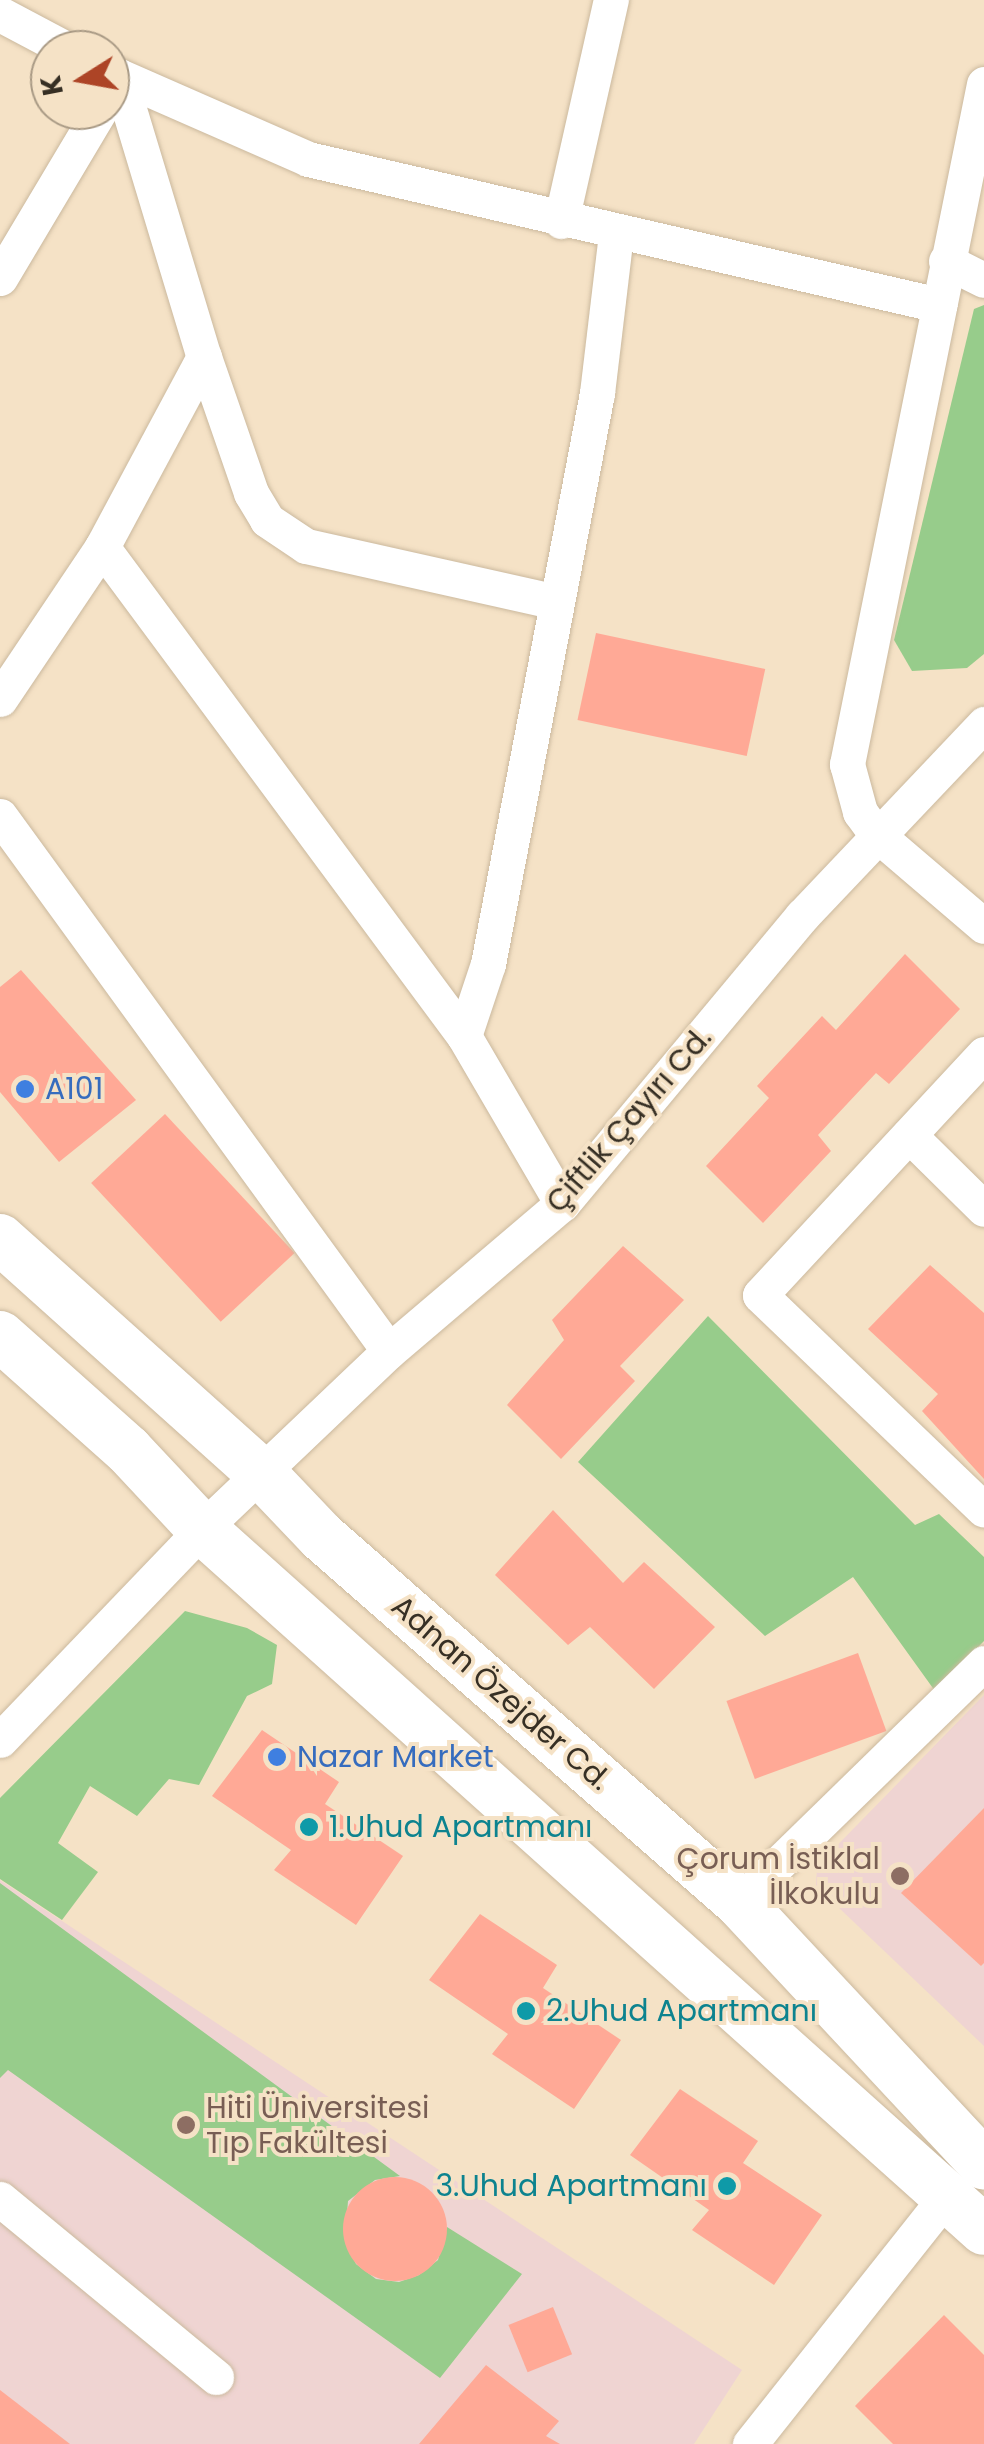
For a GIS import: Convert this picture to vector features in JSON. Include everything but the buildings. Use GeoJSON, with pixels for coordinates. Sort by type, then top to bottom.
{"type":"FeatureCollection","features":[{"type":"Feature","properties":{"kind":"street"},"geometry":{"type":"LineString","coordinates":[[561,221],[611,0]]}},
{"type":"Feature","properties":{"kind":"street"},"geometry":{"type":"LineString","coordinates":[[0,14],[30,30]]}},
{"type":"Feature","properties":{"kind":"street"},"geometry":{"type":"LineString","coordinates":[[984,84],[847,764],[860,812],[875,832],[984,926]]}},
{"type":"Feature","properties":{"kind":"street"},"geometry":{"type":"LineString","coordinates":[[130,87],[308,158],[616,234],[938,305]]}},
{"type":"Feature","properties":{"kind":"street"},"geometry":{"type":"LineString","coordinates":[[0,278],[88,130]]}},
{"type":"Feature","properties":{"kind":"street"},"geometry":{"type":"LineString","coordinates":[[129,130],[251,493],[278,531],[306,546],[556,602]]}},
{"type":"Feature","properties":{"kind":"street"},"geometry":{"type":"LineString","coordinates":[[464,1036],[488,964],[597,393],[616,234]]}},
{"type":"Feature","properties":{"kind":"street"},"geometry":{"type":"LineString","coordinates":[[946,261],[984,280]]}},
{"type":"Feature","properties":{"kind":"street"},"geometry":{"type":"LineString","coordinates":[[0,699],[102,547],[204,356]]}},
{"type":"Feature","properties":{"kind":"street"},"geometry":{"type":"LineString","coordinates":[[102,547],[464,1036],[562,1204]]}},
{"type":"Feature","properties":{"kind":"street","name":"Çiftlik Çayırı Cd."},"geometry":{"type":"LineString","coordinates":[[0,1740],[202,1529],[389,1351],[562,1204],[875,832],[984,724]]}},
{"type":"Feature","properties":{"kind":"street"},"geometry":{"type":"LineString","coordinates":[[0,816],[389,1351]]}},
{"type":"Feature","properties":{"kind":"street"},"geometry":{"type":"LineString","coordinates":[[984,1054],[760,1295],[984,1510]]}},
{"type":"Feature","properties":{"kind":"street"},"geometry":{"type":"LineString","coordinates":[[909,1134],[984,1209]]}},
{"type":"Feature","properties":{"kind":"street","name":"Adnan Özejder Cd."},"geometry":{"type":"LineString","coordinates":[[0,1238],[261,1473],[322,1537],[738,1902],[984,2165]]}},
{"type":"Feature","properties":{"kind":"street"},"geometry":{"type":"LineString","coordinates":[[0,1336],[128,1450],[202,1529],[984,2230]]}},
{"type":"Feature","properties":{"kind":"street"},"geometry":{"type":"LineString","coordinates":[[738,1902],[984,1663]]}},
{"type":"Feature","properties":{"kind":"street"},"geometry":{"type":"LineString","coordinates":[[750,2444],[946,2196]]}},
{"type":"Feature","properties":{"kind":"street"},"geometry":{"type":"LineString","coordinates":[[0,2199],[216,2377]]}},
{"type":"Feature","properties":{"kind":"shaded area","name":"Çorum İstiklal İlkokulu"},"geometry":{"type":"Polygon","coordinates":[[[984,1695],[984,2046],[816,1886],[817,1866],[984,1695]]]}},
{"type":"Feature","properties":{"kind":"shaded area","name":"Hiti Üniversitesi Tıp Fakültesi"},"geometry":{"type":"Polygon","coordinates":[[[0,1880],[742,2370],[694,2444],[0,2444],[0,1880]]]}},
{"type":"Feature","properties":{"kind":"green space"},"geometry":{"type":"Polygon","coordinates":[[[984,305],[984,654],[967,668],[912,671],[894,640],[974,309],[984,305]]]}},
{"type":"Feature","properties":{"kind":"green space"},"geometry":{"type":"Polygon","coordinates":[[[708,1316],[915,1525],[939,1514],[984,1557],[984,1641],[935,1691],[853,1577],[765,1636],[578,1462],[708,1316]]]}},
{"type":"Feature","properties":{"kind":"green space"},"geometry":{"type":"Polygon","coordinates":[[[185,1611],[247,1628],[277,1645],[272,1684],[247,1696],[199,1785],[169,1779],[137,1816],[90,1786],[58,1843],[98,1872],[62,1920],[0,1879],[0,1798],[185,1611]]]}},
{"type":"Feature","properties":{"kind":"green space"},"geometry":{"type":"Polygon","coordinates":[[[0,1883],[400,2176],[375,2180],[348,2201],[345,2240],[356,2264],[376,2279],[399,2282],[419,2275],[438,2260],[447,2227],[522,2274],[440,2378],[8,2070],[0,2078],[0,1883]]]}},
{"type":"Feature","properties":{"kind":"place","name":"A101"},"geometry":{"type":"Point","coordinates":[25,1089]}},
{"type":"Feature","properties":{"kind":"place","name":"Nazar Market"},"geometry":{"type":"Point","coordinates":[277,1757]}},
{"type":"Feature","properties":{"kind":"place","name":"1.Uhud Apartmanı"},"geometry":{"type":"Point","coordinates":[309,1827]}},
{"type":"Feature","properties":{"kind":"place","name":"Çorum İstiklal İlkokulu"},"geometry":{"type":"Point","coordinates":[900,1876]}},
{"type":"Feature","properties":{"kind":"place","name":"2.Uhud Apartmanı"},"geometry":{"type":"Point","coordinates":[526,2011]}},
{"type":"Feature","properties":{"kind":"place","name":"Hiti Üniversitesi Tıp Fakültesi"},"geometry":{"type":"Point","coordinates":[186,2125]}},
{"type":"Feature","properties":{"kind":"place","name":"3.Uhud Apartmanı"},"geometry":{"type":"Point","coordinates":[727,2186]}}]}
